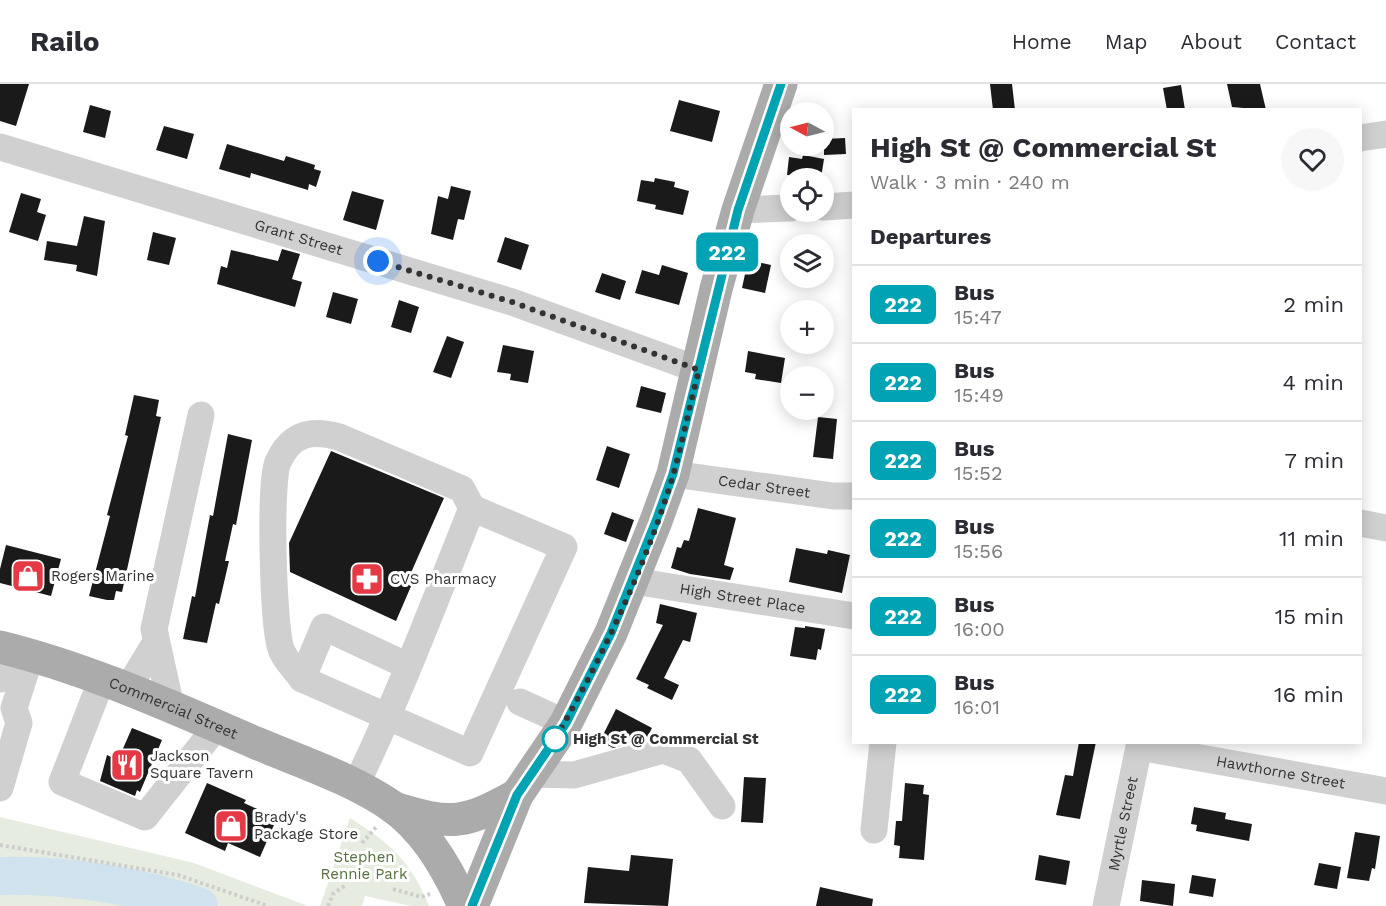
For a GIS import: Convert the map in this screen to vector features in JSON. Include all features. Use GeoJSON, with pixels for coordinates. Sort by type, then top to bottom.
{"type":"FeatureCollection","features":[{"type":"Feature","properties":{"kind":"main road"},"geometry":{"type":"LineString","coordinates":[[472,906],[524,785],[566,723],[611,633],[633,581],[673,474],[738,210],[781,84]]}},
{"type":"Feature","properties":{"kind":"main road","name":"Commercial Street"},"geometry":{"type":"LineString","coordinates":[[10,658],[115,684],[355,787],[392,807],[427,842],[448,873],[464,906]]}},
{"type":"Feature","properties":{"kind":"main road"},"geometry":{"type":"LineString","coordinates":[[392,807],[434,819],[463,820],[478,816],[524,785]]}},
{"type":"Feature","properties":{"kind":"street"},"geometry":{"type":"LineString","coordinates":[[1362,138],[1386,134]]}},
{"type":"Feature","properties":{"kind":"street","name":"Grant Street"},"geometry":{"type":"LineString","coordinates":[[0,147],[512,302],[699,370]]}},
{"type":"Feature","properties":{"kind":"street"},"geometry":{"type":"LineString","coordinates":[[834,206],[852,205]]}},
{"type":"Feature","properties":{"kind":"street"},"geometry":{"type":"LineString","coordinates":[[738,210],[780,208]]}},
{"type":"Feature","properties":{"kind":"street"},"geometry":{"type":"LineString","coordinates":[[171,707],[153,629],[201,415]]}},
{"type":"Feature","properties":{"kind":"street"},"geometry":{"type":"LineString","coordinates":[[320,432],[339,437],[462,489],[472,508],[564,547],[470,753],[302,679],[281,650],[274,571],[274,489],[278,462],[290,444],[305,434],[320,432]]}},
{"type":"Feature","properties":{"kind":"street","name":"Cedar Street"},"geometry":{"type":"LineString","coordinates":[[673,474],[833,496],[852,496]]}},
{"type":"Feature","properties":{"kind":"street"},"geometry":{"type":"LineString","coordinates":[[355,787],[388,717],[472,508]]}},
{"type":"Feature","properties":{"kind":"street"},"geometry":{"type":"LineString","coordinates":[[1362,523],[1386,528]]}},
{"type":"Feature","properties":{"kind":"street","name":"High Street Place"},"geometry":{"type":"LineString","coordinates":[[633,581],[852,616]]}},
{"type":"Feature","properties":{"kind":"street"},"geometry":{"type":"LineString","coordinates":[[302,679],[324,627],[408,666]]}},
{"type":"Feature","properties":{"kind":"street"},"geometry":{"type":"LineString","coordinates":[[156,642],[115,684],[62,782],[145,816],[217,726]]}},
{"type":"Feature","properties":{"kind":"street"},"geometry":{"type":"LineString","coordinates":[[0,788],[19,723],[7,709],[10,658]]}},
{"type":"Feature","properties":{"kind":"street"},"geometry":{"type":"LineString","coordinates":[[520,702],[566,723]]}},
{"type":"Feature","properties":{"kind":"street"},"geometry":{"type":"LineString","coordinates":[[874,830],[883,744]]}},
{"type":"Feature","properties":{"kind":"street","name":"Hawthorne Street"},"geometry":{"type":"LineString","coordinates":[[1140,745],[1386,792]]}},
{"type":"Feature","properties":{"kind":"street","name":"Myrtle Street"},"geometry":{"type":"LineString","coordinates":[[1106,906],[1140,745]]}},
{"type":"Feature","properties":{"kind":"street"},"geometry":{"type":"LineString","coordinates":[[524,785],[574,775],[663,750],[689,760],[722,806]]}},
{"type":"Feature","properties":{"kind":"path"},"geometry":{"type":"LineString","coordinates":[[0,845],[178,875],[268,906]]}},
{"type":"Feature","properties":{"kind":"path"},"geometry":{"type":"LineString","coordinates":[[393,889],[421,897],[429,895],[448,873]]}},
{"type":"Feature","properties":{"kind":"path"},"geometry":{"type":"LineString","coordinates":[[328,906],[333,894],[346,885]]}},
{"type":"Feature","properties":{"kind":"green space"},"geometry":{"type":"Polygon","coordinates":[[[0,817],[194,863],[308,906],[220,906],[153,888],[0,859],[0,817]]]}},
{"type":"Feature","properties":{"kind":"green space","name":"Stephen Rennie Park"},"geometry":{"type":"Polygon","coordinates":[[[350,818],[398,854],[414,876],[429,906],[411,906],[365,896],[362,906],[320,906],[350,818]]]}},
{"type":"Feature","properties":{"kind":"green space"},"geometry":{"type":"Polygon","coordinates":[[[32,881],[105,890],[173,906],[0,906],[0,886],[32,881]]]}},
{"type":"Feature","properties":{"kind":"building"},"geometry":{"type":"Polygon","coordinates":[[[0,84],[29,84],[16,126],[0,121],[0,84]]]}},
{"type":"Feature","properties":{"kind":"building"},"geometry":{"type":"Polygon","coordinates":[[[990,84],[1012,84],[1015,108],[993,108],[990,84]]]}},
{"type":"Feature","properties":{"kind":"building"},"geometry":{"type":"Polygon","coordinates":[[[1227,84],[1260,84],[1266,108],[1232,107],[1227,84]]]}},
{"type":"Feature","properties":{"kind":"building"},"geometry":{"type":"Polygon","coordinates":[[[1181,85],[1185,108],[1167,108],[1163,88],[1181,85]]]}},
{"type":"Feature","properties":{"kind":"building"},"geometry":{"type":"Polygon","coordinates":[[[679,100],[720,111],[712,142],[670,131],[679,100]]]}},
{"type":"Feature","properties":{"kind":"building"},"geometry":{"type":"Polygon","coordinates":[[[90,105],[111,111],[105,138],[83,132],[90,105]]]}},
{"type":"Feature","properties":{"kind":"building"},"geometry":{"type":"Polygon","coordinates":[[[164,126],[194,134],[187,159],[156,150],[164,126]]]}},
{"type":"Feature","properties":{"kind":"building"},"geometry":{"type":"Polygon","coordinates":[[[845,138],[846,154],[834,155],[834,139],[845,138]]]}},
{"type":"Feature","properties":{"kind":"building"},"geometry":{"type":"Polygon","coordinates":[[[227,144],[284,161],[286,156],[315,165],[314,169],[321,171],[316,187],[309,184],[308,190],[251,173],[250,178],[219,169],[227,144]]]}},
{"type":"Feature","properties":{"kind":"building"},"geometry":{"type":"Polygon","coordinates":[[[803,156],[808,156],[824,159],[823,168],[788,168],[789,157],[802,159],[803,156]]]}},
{"type":"Feature","properties":{"kind":"building"},"geometry":{"type":"Polygon","coordinates":[[[655,178],[675,182],[674,187],[689,191],[683,215],[655,209],[656,205],[637,201],[641,180],[654,182],[655,178]]]}},
{"type":"Feature","properties":{"kind":"building"},"geometry":{"type":"Polygon","coordinates":[[[451,186],[471,191],[464,220],[458,219],[453,240],[431,234],[438,196],[448,199],[451,186]]]}},
{"type":"Feature","properties":{"kind":"building"},"geometry":{"type":"Polygon","coordinates":[[[352,191],[384,200],[376,230],[343,220],[352,191]]]}},
{"type":"Feature","properties":{"kind":"building"},"geometry":{"type":"Polygon","coordinates":[[[21,193],[41,199],[37,212],[46,215],[38,241],[9,232],[21,193]]]}},
{"type":"Feature","properties":{"kind":"building"},"geometry":{"type":"Polygon","coordinates":[[[84,216],[105,221],[97,276],[76,271],[77,265],[44,260],[47,241],[77,246],[84,216]]]}},
{"type":"Feature","properties":{"kind":"building"},"geometry":{"type":"Polygon","coordinates":[[[153,232],[176,238],[169,265],[147,260],[153,232]]]}},
{"type":"Feature","properties":{"kind":"building"},"geometry":{"type":"Polygon","coordinates":[[[505,237],[529,245],[521,270],[497,262],[505,237]]]}},
{"type":"Feature","properties":{"kind":"building"},"geometry":{"type":"Polygon","coordinates":[[[282,249],[300,254],[292,279],[302,282],[295,307],[217,284],[221,266],[227,268],[231,250],[278,261],[282,249]]]}},
{"type":"Feature","properties":{"kind":"building"},"geometry":{"type":"Polygon","coordinates":[[[748,260],[771,265],[765,293],[742,288],[748,260]]]}},
{"type":"Feature","properties":{"kind":"building"},"geometry":{"type":"Polygon","coordinates":[[[662,265],[688,273],[679,305],[635,293],[642,270],[659,275],[662,265]]]}},
{"type":"Feature","properties":{"kind":"building"},"geometry":{"type":"Polygon","coordinates":[[[602,273],[626,281],[620,300],[595,292],[602,273]]]}},
{"type":"Feature","properties":{"kind":"building"},"geometry":{"type":"Polygon","coordinates":[[[333,292],[358,299],[351,324],[326,317],[333,292]]]}},
{"type":"Feature","properties":{"kind":"building"},"geometry":{"type":"Polygon","coordinates":[[[399,300],[419,307],[411,333],[391,327],[399,300]]]}},
{"type":"Feature","properties":{"kind":"building"},"geometry":{"type":"Polygon","coordinates":[[[447,336],[464,342],[451,378],[433,372],[447,336]]]}},
{"type":"Feature","properties":{"kind":"building"},"geometry":{"type":"Polygon","coordinates":[[[503,345],[534,351],[528,383],[510,380],[511,374],[497,372],[503,345]]]}},
{"type":"Feature","properties":{"kind":"building"},"geometry":{"type":"Polygon","coordinates":[[[748,351],[785,358],[784,366],[780,366],[780,383],[755,379],[756,374],[745,372],[748,351]]]}},
{"type":"Feature","properties":{"kind":"building"},"geometry":{"type":"Polygon","coordinates":[[[641,386],[666,393],[661,413],[636,407],[641,386]]]}},
{"type":"Feature","properties":{"kind":"building"},"geometry":{"type":"Polygon","coordinates":[[[134,395],[159,400],[156,416],[161,417],[122,592],[116,591],[114,600],[107,600],[89,596],[128,436],[125,435],[134,395]]]}},
{"type":"Feature","properties":{"kind":"building"},"geometry":{"type":"Polygon","coordinates":[[[837,419],[833,459],[813,457],[818,420],[837,419]]]}},
{"type":"Feature","properties":{"kind":"building"},"geometry":{"type":"Polygon","coordinates":[[[228,434],[252,440],[236,525],[233,524],[225,561],[229,561],[207,643],[183,639],[192,596],[195,597],[210,515],[213,516],[228,434]]]}},
{"type":"Feature","properties":{"kind":"building"},"geometry":{"type":"Polygon","coordinates":[[[607,446],[630,454],[619,488],[596,480],[607,446]]]}},
{"type":"Feature","properties":{"kind":"building","name":"CVS Pharmacy"},"geometry":{"type":"Polygon","coordinates":[[[331,451],[444,498],[410,575],[415,577],[396,621],[290,572],[289,543],[331,451]]]}},
{"type":"Feature","properties":{"kind":"building"},"geometry":{"type":"Polygon","coordinates":[[[698,508],[736,518],[724,565],[734,568],[730,580],[690,574],[671,568],[677,547],[681,548],[684,540],[689,541],[698,508]]]}},
{"type":"Feature","properties":{"kind":"building"},"geometry":{"type":"Polygon","coordinates":[[[612,512],[634,520],[626,542],[604,534],[612,512]]]}},
{"type":"Feature","properties":{"kind":"building","name":"Rogers Marine"},"geometry":{"type":"Polygon","coordinates":[[[6,545],[61,559],[51,596],[0,583],[0,569],[6,545]]]}},
{"type":"Feature","properties":{"kind":"building"},"geometry":{"type":"Polygon","coordinates":[[[796,548],[827,554],[828,550],[850,555],[842,593],[789,582],[796,548]]]}},
{"type":"Feature","properties":{"kind":"building"},"geometry":{"type":"Polygon","coordinates":[[[660,604],[697,613],[690,642],[683,640],[664,678],[679,685],[672,700],[647,688],[649,685],[636,679],[663,625],[656,623],[660,604]]]}},
{"type":"Feature","properties":{"kind":"building"},"geometry":{"type":"Polygon","coordinates":[[[805,626],[825,629],[821,650],[818,649],[816,660],[790,656],[795,627],[805,628],[805,626]]]}},
{"type":"Feature","properties":{"kind":"building"},"geometry":{"type":"Polygon","coordinates":[[[616,709],[652,728],[647,738],[638,741],[628,736],[624,745],[613,748],[600,741],[616,709]]]}},
{"type":"Feature","properties":{"kind":"building","name":"Jackson Square Tavern"},"geometry":{"type":"Polygon","coordinates":[[[132,728],[162,740],[140,792],[137,790],[135,796],[100,781],[107,755],[118,760],[132,728]]]}},
{"type":"Feature","properties":{"kind":"building"},"geometry":{"type":"Polygon","coordinates":[[[1079,744],[1096,744],[1080,819],[1056,815],[1065,775],[1073,776],[1079,744]]]}},
{"type":"Feature","properties":{"kind":"building"},"geometry":{"type":"Polygon","coordinates":[[[744,777],[766,778],[763,823],[741,822],[744,777]]]}},
{"type":"Feature","properties":{"kind":"building","name":"Brady's Package Store"},"geometry":{"type":"Polygon","coordinates":[[[207,783],[246,800],[244,803],[277,818],[260,857],[228,843],[225,851],[185,833],[207,783]]]}},
{"type":"Feature","properties":{"kind":"building"},"geometry":{"type":"Polygon","coordinates":[[[905,783],[924,785],[923,794],[929,795],[924,860],[899,858],[900,846],[894,845],[896,821],[902,821],[905,783]]]}},
{"type":"Feature","properties":{"kind":"building"},"geometry":{"type":"Polygon","coordinates":[[[1194,807],[1226,813],[1225,819],[1252,824],[1249,841],[1196,831],[1197,825],[1191,824],[1194,807]]]}},
{"type":"Feature","properties":{"kind":"building"},"geometry":{"type":"Polygon","coordinates":[[[1355,832],[1380,836],[1375,869],[1372,868],[1369,881],[1347,878],[1355,832]]]}},
{"type":"Feature","properties":{"kind":"building"},"geometry":{"type":"Polygon","coordinates":[[[631,855],[673,859],[668,906],[584,903],[588,867],[629,871],[631,855]]]}},
{"type":"Feature","properties":{"kind":"building"},"geometry":{"type":"Polygon","coordinates":[[[1039,855],[1070,861],[1066,885],[1035,880],[1039,855]]]}},
{"type":"Feature","properties":{"kind":"building"},"geometry":{"type":"Polygon","coordinates":[[[1319,863],[1341,867],[1337,889],[1314,885],[1319,863]]]}},
{"type":"Feature","properties":{"kind":"building"},"geometry":{"type":"Polygon","coordinates":[[[1192,875],[1216,879],[1213,897],[1189,893],[1192,875]]]}},
{"type":"Feature","properties":{"kind":"building"},"geometry":{"type":"Polygon","coordinates":[[[1142,880],[1175,884],[1173,906],[1140,901],[1142,880]]]}},
{"type":"Feature","properties":{"kind":"building"},"geometry":{"type":"Polygon","coordinates":[[[820,887],[873,899],[872,906],[816,906],[820,887]]]}},
{"type":"Feature","properties":{"kind":"waterway"},"geometry":{"type":"LineString","coordinates":[[0,876],[76,879],[126,887],[199,906]]}},
{"type":"Feature","properties":{"kind":"bus line","name":"222"},"geometry":{"type":"LineString","coordinates":[[472,906],[517,795],[566,723],[611,633],[656,521],[673,474],[738,210],[754,155],[781,84]]}},
{"type":"Feature","properties":{"kind":"place","name":"Rogers Marine"},"geometry":{"type":"Point","coordinates":[28,576]}},
{"type":"Feature","properties":{"kind":"place","name":"CVS Pharmacy"},"geometry":{"type":"Point","coordinates":[367,579]}},
{"type":"Feature","properties":{"kind":"place","name":"High St @ Commercial St"},"geometry":{"type":"Point","coordinates":[555,739]}},
{"type":"Feature","properties":{"kind":"place","name":"Jackson Square Tavern"},"geometry":{"type":"Point","coordinates":[127,765]}},
{"type":"Feature","properties":{"kind":"place","name":"Brady's Package Store"},"geometry":{"type":"Point","coordinates":[231,826]}},
{"type":"Feature","properties":{"kind":"route"},"geometry":{"type":"LineString","coordinates":[[378,261],[512,302],[699,370],[673,474],[633,581],[611,633],[566,723],[555,739]]}}]}
